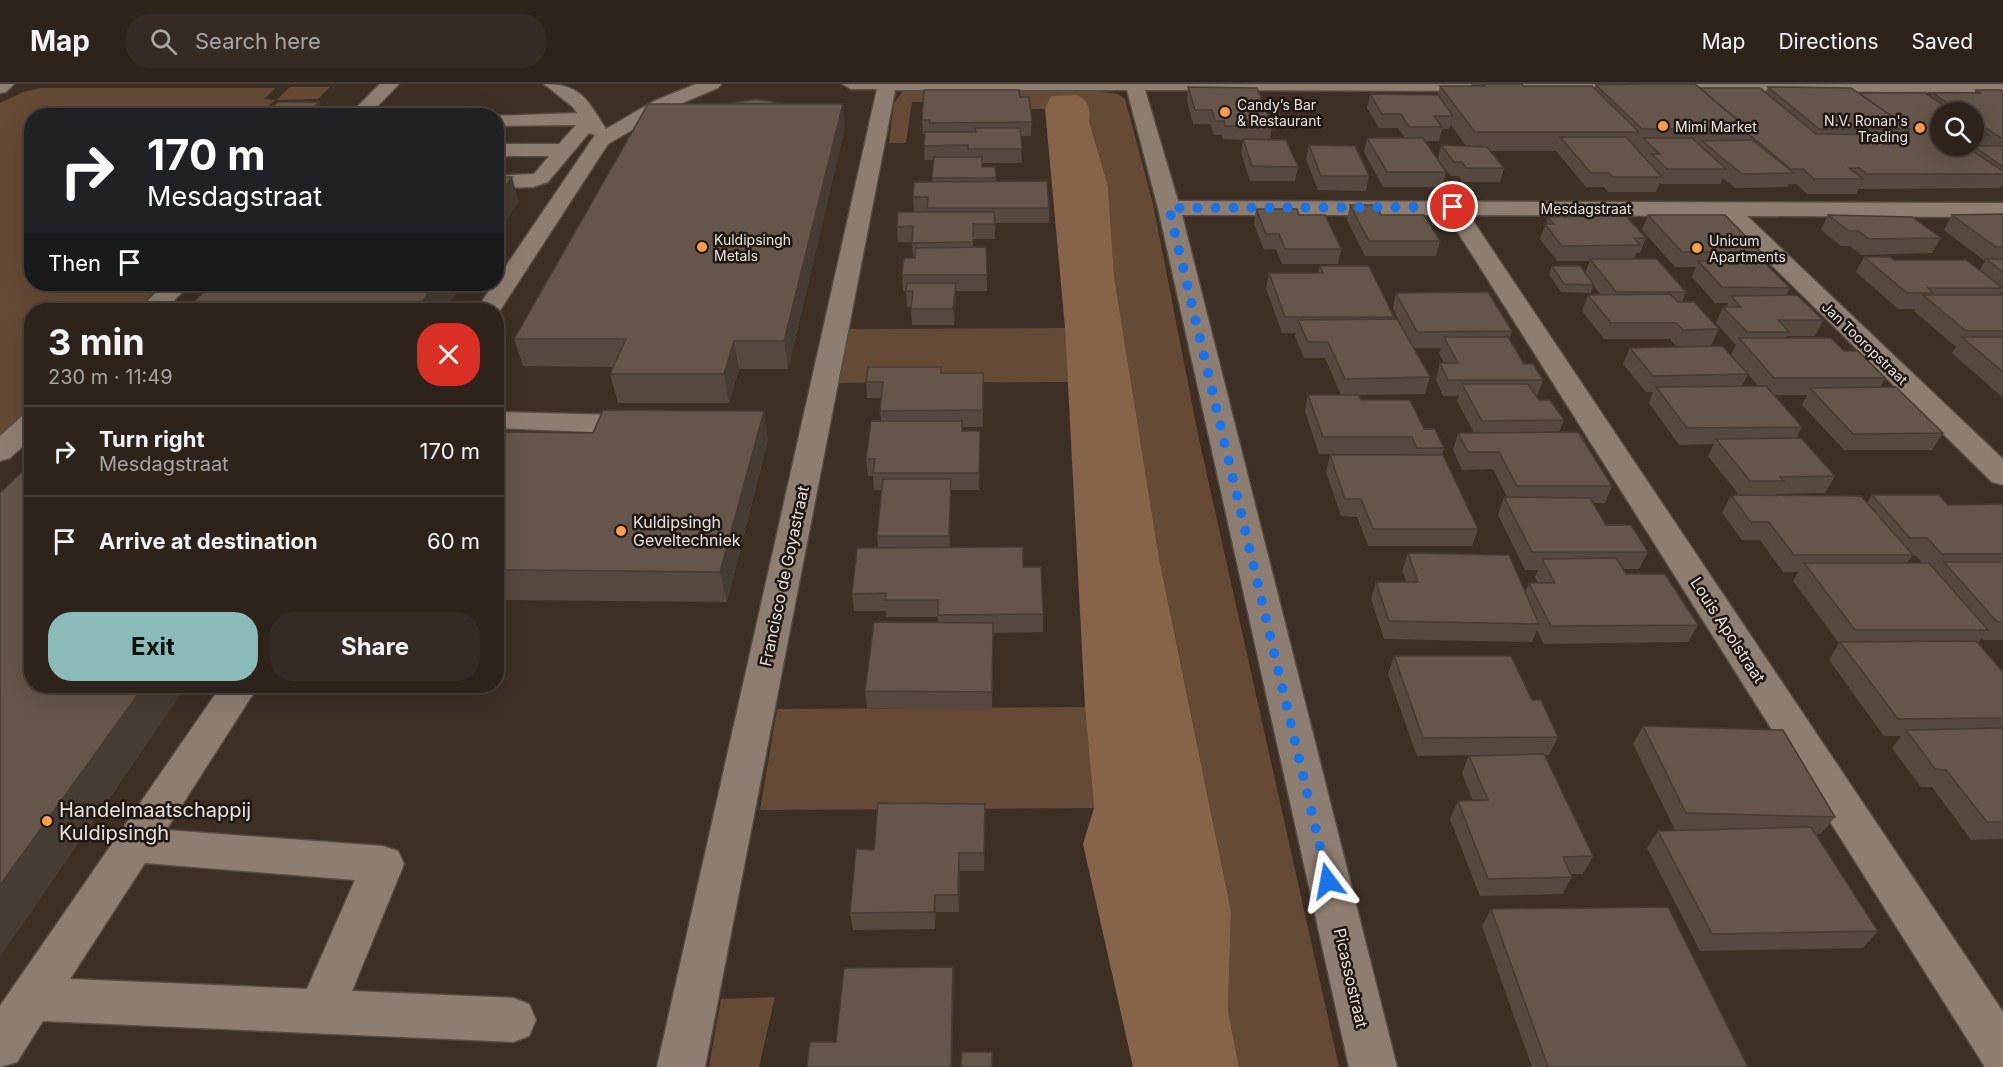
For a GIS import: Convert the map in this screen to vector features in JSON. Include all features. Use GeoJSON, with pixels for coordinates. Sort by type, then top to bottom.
{"type":"FeatureCollection","features":[{"type":"Feature","properties":{"kind":"street"},"geometry":{"type":"LineString","coordinates":[[0,88],[5,84]]}},
{"type":"Feature","properties":{"kind":"street"},"geometry":{"type":"LineString","coordinates":[[365,108],[390,84]]}},
{"type":"Feature","properties":{"kind":"street"},"geometry":{"type":"LineString","coordinates":[[554,84],[580,104],[591,119],[601,140]]}},
{"type":"Feature","properties":{"kind":"street"},"geometry":{"type":"LineString","coordinates":[[504,286],[601,140],[661,105],[712,84]]}},
{"type":"Feature","properties":{"kind":"street"},"geometry":{"type":"LineString","coordinates":[[852,84],[2003,87]]}},
{"type":"Feature","properties":{"kind":"street","name":"Francisco de Goyastraat"},"geometry":{"type":"LineString","coordinates":[[681,1067],[887,84]]}},
{"type":"Feature","properties":{"kind":"street","name":"Picassostraat"},"geometry":{"type":"LineString","coordinates":[[1134,84],[1169,208],[1372,1067]]}},
{"type":"Feature","properties":{"kind":"street"},"geometry":{"type":"LineString","coordinates":[[504,120],[591,119]]}},
{"type":"Feature","properties":{"kind":"street"},"geometry":{"type":"LineString","coordinates":[[504,182],[533,181],[541,178],[591,119]]}},
{"type":"Feature","properties":{"kind":"street"},"geometry":{"type":"LineString","coordinates":[[504,150],[565,150]]}},
{"type":"Feature","properties":{"kind":"street","name":"Louis Apolstraat"},"geometry":{"type":"LineString","coordinates":[[1453,207],[2003,1053]]}},
{"type":"Feature","properties":{"kind":"street","name":"Mesdagstraat"},"geometry":{"type":"LineString","coordinates":[[1169,208],[2003,210]]}},
{"type":"Feature","properties":{"kind":"street","name":"Jan Tooropstraat"},"geometry":{"type":"LineString","coordinates":[[1727,209],[2003,476]]}},
{"type":"Feature","properties":{"kind":"street"},"geometry":{"type":"LineString","coordinates":[[158,303],[171,291]]}},
{"type":"Feature","properties":{"kind":"street"},"geometry":{"type":"LineString","coordinates":[[504,420],[614,424]]}},
{"type":"Feature","properties":{"kind":"street"},"geometry":{"type":"LineString","coordinates":[[0,452],[24,430]]}},
{"type":"Feature","properties":{"kind":"street"},"geometry":{"type":"LineString","coordinates":[[0,1046],[235,693]]}},
{"type":"Feature","properties":{"kind":"street"},"geometry":{"type":"LineString","coordinates":[[134,845],[382,864],[320,1013]]}},
{"type":"Feature","properties":{"kind":"street"},"geometry":{"type":"LineString","coordinates":[[33,999],[513,1020]]}},
{"type":"Feature","properties":{"kind":"shaded area"},"geometry":{"type":"Polygon","coordinates":[[[290,87],[330,87],[318,99],[276,100],[290,87]]]}},
{"type":"Feature","properties":{"kind":"shaded area"},"geometry":{"type":"Polygon","coordinates":[[[41,88],[276,88],[264,99],[276,100],[266,108],[24,108],[24,291],[155,291],[143,303],[24,303],[24,413],[0,435],[0,103],[23,92],[41,88]]]}},
{"type":"Feature","properties":{"kind":"shaded area"},"geometry":{"type":"Polygon","coordinates":[[[915,89],[1089,90],[1118,94],[1125,99],[1153,204],[1199,439],[1339,1067],[1239,1067],[1228,1011],[1231,911],[1159,558],[1114,276],[1108,186],[1089,121],[1052,96],[1045,109],[1026,109],[1024,102],[912,102],[906,143],[889,143],[894,103],[903,91],[915,89]]]}},
{"type":"Feature","properties":{"kind":"shaded area"},"geometry":{"type":"Polygon","coordinates":[[[1077,95],[1088,105],[1089,121],[1108,186],[1114,276],[1159,558],[1231,911],[1228,1011],[1239,1067],[1133,1067],[1083,844],[1094,808],[1085,707],[1065,328],[1045,109],[1051,96],[1077,95]]]}},
{"type":"Feature","properties":{"kind":"shaded area"},"geometry":{"type":"Polygon","coordinates":[[[1065,328],[1068,382],[838,383],[848,329],[1065,328]]]}},
{"type":"Feature","properties":{"kind":"shaded area"},"geometry":{"type":"Polygon","coordinates":[[[1085,707],[1094,808],[760,810],[777,709],[1085,707]]]}},
{"type":"Feature","properties":{"kind":"shaded area"},"geometry":{"type":"Polygon","coordinates":[[[775,997],[759,1067],[709,1067],[721,999],[775,997]]]}},
{"type":"Feature","properties":{"kind":"building"},"geometry":{"type":"Polygon","coordinates":[[[1483,84],[1592,86],[1639,132],[1475,132],[1440,86],[1485,86],[1483,84]]]}},
{"type":"Feature","properties":{"kind":"building"},"geometry":{"type":"Polygon","coordinates":[[[1695,84],[1748,129],[1642,129],[1596,85],[1695,84]]]}},
{"type":"Feature","properties":{"kind":"building"},"geometry":{"type":"Polygon","coordinates":[[[1188,87],[1257,88],[1272,126],[1225,126],[1224,121],[1215,121],[1212,110],[1195,110],[1188,87]]]}},
{"type":"Feature","properties":{"kind":"building"},"geometry":{"type":"Polygon","coordinates":[[[1768,87],[1851,88],[1910,129],[1819,129],[1768,87]]]}},
{"type":"Feature","properties":{"kind":"building"},"geometry":{"type":"Polygon","coordinates":[[[1700,88],[1760,88],[1816,134],[1907,135],[1910,129],[1859,93],[1925,93],[1939,102],[1930,102],[1930,156],[1980,156],[2003,171],[2003,174],[1867,174],[1859,168],[1849,168],[1863,179],[1814,179],[1803,169],[1791,169],[1746,132],[1748,129],[1700,88]]]}},
{"type":"Feature","properties":{"kind":"building"},"geometry":{"type":"Polygon","coordinates":[[[924,90],[1019,90],[1020,97],[1029,97],[1032,122],[929,123],[930,120],[922,120],[924,90]]]}},
{"type":"Feature","properties":{"kind":"building"},"geometry":{"type":"Polygon","coordinates":[[[1976,90],[2003,91],[2003,138],[1984,127],[1984,102],[1946,102],[1932,93],[1980,93],[1976,90]]]}},
{"type":"Feature","properties":{"kind":"building"},"geometry":{"type":"Polygon","coordinates":[[[1370,94],[1438,95],[1453,116],[1434,116],[1442,127],[1409,127],[1401,114],[1382,114],[1370,94]]]}},
{"type":"Feature","properties":{"kind":"building"},"geometry":{"type":"Polygon","coordinates":[[[756,99],[786,104],[725,104],[756,99]]]}},
{"type":"Feature","properties":{"kind":"building"},"geometry":{"type":"Polygon","coordinates":[[[278,102],[319,102],[313,108],[271,108],[278,102]]]}},
{"type":"Feature","properties":{"kind":"building","name":"Kuldipsingh Metals"},"geometry":{"type":"Polygon","coordinates":[[[648,104],[843,104],[784,341],[734,341],[724,374],[610,374],[626,339],[514,339],[648,104]]]}},
{"type":"Feature","properties":{"kind":"building"},"geometry":{"type":"Polygon","coordinates":[[[975,128],[1020,128],[1022,149],[968,149],[968,145],[924,146],[925,132],[976,132],[975,128]]]}},
{"type":"Feature","properties":{"kind":"building"},"geometry":{"type":"Polygon","coordinates":[[[1560,137],[1626,137],[1662,177],[1613,177],[1609,173],[1591,173],[1560,137]]]}},
{"type":"Feature","properties":{"kind":"building"},"geometry":{"type":"Polygon","coordinates":[[[1367,138],[1423,138],[1446,172],[1387,172],[1367,138]]]}},
{"type":"Feature","properties":{"kind":"building"},"geometry":{"type":"Polygon","coordinates":[[[1643,138],[1692,138],[1726,169],[1667,169],[1652,154],[1660,154],[1643,138]]]}},
{"type":"Feature","properties":{"kind":"building"},"geometry":{"type":"Polygon","coordinates":[[[1243,139],[1286,140],[1298,167],[1252,166],[1243,139]]]}},
{"type":"Feature","properties":{"kind":"building"},"geometry":{"type":"Polygon","coordinates":[[[1752,140],[1794,173],[1742,174],[1702,141],[1752,140]]]}},
{"type":"Feature","properties":{"kind":"building"},"geometry":{"type":"Polygon","coordinates":[[[1309,145],[1355,146],[1369,176],[1321,176],[1309,145]]]}},
{"type":"Feature","properties":{"kind":"building"},"geometry":{"type":"Polygon","coordinates":[[[1441,145],[1487,147],[1504,168],[1466,168],[1462,162],[1454,162],[1441,145]]]}},
{"type":"Feature","properties":{"kind":"building"},"geometry":{"type":"Polygon","coordinates":[[[1984,146],[2003,146],[2003,167],[1984,154],[1984,146]]]}},
{"type":"Feature","properties":{"kind":"building"},"geometry":{"type":"Polygon","coordinates":[[[934,157],[982,157],[982,167],[995,167],[996,178],[932,178],[934,157]]]}},
{"type":"Feature","properties":{"kind":"building"},"geometry":{"type":"Polygon","coordinates":[[[504,177],[512,177],[504,188],[504,177]]]}},
{"type":"Feature","properties":{"kind":"building"},"geometry":{"type":"Polygon","coordinates":[[[1047,181],[1049,208],[927,208],[928,197],[913,197],[914,182],[1047,181]]]}},
{"type":"Feature","properties":{"kind":"building"},"geometry":{"type":"Polygon","coordinates":[[[1350,205],[1376,205],[1381,215],[1424,215],[1440,241],[1369,241],[1350,205]]]}},
{"type":"Feature","properties":{"kind":"building"},"geometry":{"type":"Polygon","coordinates":[[[1256,209],[1297,209],[1299,215],[1325,215],[1341,249],[1285,249],[1279,234],[1266,234],[1256,209]]]}},
{"type":"Feature","properties":{"kind":"building"},"geometry":{"type":"Polygon","coordinates":[[[898,212],[994,212],[995,224],[973,224],[973,242],[912,243],[913,226],[897,227],[898,212]]]}},
{"type":"Feature","properties":{"kind":"building"},"geometry":{"type":"Polygon","coordinates":[[[2003,214],[2003,247],[1996,247],[1952,215],[2003,214]]]}},
{"type":"Feature","properties":{"kind":"building"},"geometry":{"type":"Polygon","coordinates":[[[1648,215],[1725,215],[1761,252],[1682,252],[1648,215]]]}},
{"type":"Feature","properties":{"kind":"building"},"geometry":{"type":"Polygon","coordinates":[[[1828,215],[1912,217],[1941,238],[1869,239],[1858,231],[1849,231],[1828,215]]]}},
{"type":"Feature","properties":{"kind":"building"},"geometry":{"type":"Polygon","coordinates":[[[1626,216],[1646,238],[1634,238],[1640,245],[1562,246],[1545,224],[1554,224],[1548,217],[1626,216]]]}},
{"type":"Feature","properties":{"kind":"building"},"geometry":{"type":"Polygon","coordinates":[[[986,247],[987,275],[902,275],[904,258],[915,258],[916,248],[986,247]]]}},
{"type":"Feature","properties":{"kind":"building"},"geometry":{"type":"Polygon","coordinates":[[[1864,257],[1890,257],[1894,260],[1966,260],[2003,288],[1928,288],[1933,293],[1907,293],[1864,257]]]}},
{"type":"Feature","properties":{"kind":"building"},"geometry":{"type":"Polygon","coordinates":[[[1590,259],[1657,259],[1686,292],[1616,292],[1590,259]]]}},
{"type":"Feature","properties":{"kind":"building"},"geometry":{"type":"Polygon","coordinates":[[[1986,259],[2003,259],[2003,272],[1986,259]]]}},
{"type":"Feature","properties":{"kind":"building"},"geometry":{"type":"Polygon","coordinates":[[[1698,261],[1763,261],[1790,288],[1722,287],[1698,261]]]}},
{"type":"Feature","properties":{"kind":"building"},"geometry":{"type":"Polygon","coordinates":[[[1320,266],[1369,266],[1394,317],[1285,317],[1269,273],[1323,273],[1320,266]]]}},
{"type":"Feature","properties":{"kind":"building"},"geometry":{"type":"Polygon","coordinates":[[[1552,266],[1580,266],[1594,285],[1564,284],[1552,266]]]}},
{"type":"Feature","properties":{"kind":"building"},"geometry":{"type":"Polygon","coordinates":[[[907,283],[956,283],[953,309],[911,309],[913,291],[906,291],[907,283]]]}},
{"type":"Feature","properties":{"kind":"building"},"geometry":{"type":"Polygon","coordinates":[[[205,291],[430,291],[421,303],[192,303],[205,291]]]}},
{"type":"Feature","properties":{"kind":"building"},"geometry":{"type":"Polygon","coordinates":[[[1488,292],[1512,331],[1417,332],[1396,293],[1488,292]]]}},
{"type":"Feature","properties":{"kind":"building"},"geometry":{"type":"Polygon","coordinates":[[[1670,294],[1678,302],[1694,302],[1719,329],[1683,330],[1676,323],[1611,323],[1588,295],[1670,294]]]}},
{"type":"Feature","properties":{"kind":"building"},"geometry":{"type":"Polygon","coordinates":[[[1797,295],[1823,320],[1778,320],[1789,332],[1747,332],[1723,307],[1741,307],[1731,296],[1797,295]]]}},
{"type":"Feature","properties":{"kind":"building"},"geometry":{"type":"Polygon","coordinates":[[[1923,295],[2003,295],[2003,331],[1966,331],[1923,295]]]}},
{"type":"Feature","properties":{"kind":"building"},"geometry":{"type":"Polygon","coordinates":[[[1397,319],[1430,377],[1345,379],[1328,342],[1308,342],[1298,320],[1397,319]]]}},
{"type":"Feature","properties":{"kind":"building"},"geometry":{"type":"Polygon","coordinates":[[[1444,337],[1508,337],[1524,364],[1533,364],[1543,380],[1448,380],[1440,363],[1458,363],[1444,337]]]}},
{"type":"Feature","properties":{"kind":"building"},"geometry":{"type":"Polygon","coordinates":[[[1962,337],[2003,337],[2003,372],[1962,337]]]}},
{"type":"Feature","properties":{"kind":"building"},"geometry":{"type":"Polygon","coordinates":[[[1739,338],[1831,338],[1844,351],[1858,351],[1885,378],[1774,378],[1739,338]]]}},
{"type":"Feature","properties":{"kind":"building"},"geometry":{"type":"Polygon","coordinates":[[[1722,346],[1748,374],[1653,376],[1630,348],[1722,346]]]}},
{"type":"Feature","properties":{"kind":"building"},"geometry":{"type":"Polygon","coordinates":[[[868,367],[941,367],[941,373],[983,373],[983,410],[880,411],[883,382],[866,382],[868,367]]]}},
{"type":"Feature","properties":{"kind":"building"},"geometry":{"type":"Polygon","coordinates":[[[1462,384],[1528,384],[1539,400],[1550,400],[1564,420],[1482,421],[1462,384]]]}},
{"type":"Feature","properties":{"kind":"building"},"geometry":{"type":"Polygon","coordinates":[[[1766,386],[1802,427],[1687,428],[1656,387],[1766,386]]]}},
{"type":"Feature","properties":{"kind":"building"},"geometry":{"type":"Polygon","coordinates":[[[1896,387],[1943,433],[1853,434],[1810,388],[1896,387]]]}},
{"type":"Feature","properties":{"kind":"building"},"geometry":{"type":"Polygon","coordinates":[[[1308,395],[1359,395],[1361,400],[1410,400],[1424,429],[1435,429],[1444,448],[1417,448],[1412,437],[1323,437],[1308,395]]]}},
{"type":"Feature","properties":{"kind":"building","name":"Kuldipsingh Geveltechniek"},"geometry":{"type":"Polygon","coordinates":[[[603,410],[764,411],[720,572],[504,570],[504,432],[593,433],[603,410]]]}},
{"type":"Feature","properties":{"kind":"building"},"geometry":{"type":"Polygon","coordinates":[[[871,421],[962,421],[962,431],[980,431],[979,473],[873,473],[875,459],[866,459],[871,421]]]}},
{"type":"Feature","properties":{"kind":"building"},"geometry":{"type":"Polygon","coordinates":[[[1578,432],[1612,486],[1517,486],[1499,452],[1468,452],[1458,433],[1578,432]]]}},
{"type":"Feature","properties":{"kind":"building"},"geometry":{"type":"Polygon","coordinates":[[[1801,438],[1835,476],[1780,477],[1784,481],[1750,481],[1716,439],[1801,438]]]}},
{"type":"Feature","properties":{"kind":"building"},"geometry":{"type":"Polygon","coordinates":[[[1330,455],[1443,455],[1478,529],[1373,529],[1361,499],[1345,499],[1330,455]]]}},
{"type":"Feature","properties":{"kind":"building"},"geometry":{"type":"Polygon","coordinates":[[[24,470],[24,693],[139,693],[0,885],[0,493],[24,470]]]}},
{"type":"Feature","properties":{"kind":"building"},"geometry":{"type":"Polygon","coordinates":[[[883,479],[951,479],[949,536],[877,536],[883,479]]]}},
{"type":"Feature","properties":{"kind":"building"},"geometry":{"type":"Polygon","coordinates":[[[1731,495],[1861,496],[1913,555],[1794,555],[1769,522],[1751,522],[1731,495]]]}},
{"type":"Feature","properties":{"kind":"building"},"geometry":{"type":"Polygon","coordinates":[[[1872,495],[1939,495],[1948,505],[2003,504],[2003,554],[1942,554],[1927,538],[1910,538],[1872,495]]]}},
{"type":"Feature","properties":{"kind":"building"},"geometry":{"type":"Polygon","coordinates":[[[1504,497],[1590,498],[1606,525],[1631,525],[1648,552],[1532,552],[1504,497]]]}},
{"type":"Feature","properties":{"kind":"building"},"geometry":{"type":"Polygon","coordinates":[[[1023,547],[1023,567],[1041,567],[1043,614],[938,615],[938,600],[885,600],[886,593],[852,594],[857,548],[1023,547]]]}},
{"type":"Feature","properties":{"kind":"building"},"geometry":{"type":"Polygon","coordinates":[[[1408,553],[1509,555],[1539,624],[1389,621],[1376,582],[1418,582],[1408,553]]]}},
{"type":"Feature","properties":{"kind":"building"},"geometry":{"type":"Polygon","coordinates":[[[1616,558],[1626,574],[1665,574],[1698,625],[1551,626],[1529,583],[1555,583],[1542,559],[1616,558]]]}},
{"type":"Feature","properties":{"kind":"building"},"geometry":{"type":"Polygon","coordinates":[[[1944,562],[2003,562],[2003,622],[1997,622],[1944,562]]]}},
{"type":"Feature","properties":{"kind":"building"},"geometry":{"type":"Polygon","coordinates":[[[1804,563],[1929,563],[1988,630],[1855,630],[1804,563]]]}},
{"type":"Feature","properties":{"kind":"building"},"geometry":{"type":"Polygon","coordinates":[[[874,622],[993,623],[992,692],[865,691],[874,622]]]}},
{"type":"Feature","properties":{"kind":"building"},"geometry":{"type":"Polygon","coordinates":[[[1976,641],[2003,672],[2003,718],[1898,719],[1840,642],[1976,641]]]}},
{"type":"Feature","properties":{"kind":"building"},"geometry":{"type":"Polygon","coordinates":[[[1394,656],[1511,656],[1532,700],[1541,700],[1558,737],[1423,738],[1394,656]]]}},
{"type":"Feature","properties":{"kind":"building"},"geometry":{"type":"Polygon","coordinates":[[[1643,726],[1783,730],[1835,817],[1686,813],[1643,726]]]}},
{"type":"Feature","properties":{"kind":"building"},"geometry":{"type":"Polygon","coordinates":[[[2003,728],[2003,822],[1987,822],[1946,770],[1935,769],[1906,730],[2003,728]]]}},
{"type":"Feature","properties":{"kind":"building"},"geometry":{"type":"Polygon","coordinates":[[[1544,754],[1593,856],[1563,857],[1572,877],[1488,879],[1458,801],[1488,800],[1469,756],[1544,754]]]}},
{"type":"Feature","properties":{"kind":"building"},"geometry":{"type":"Polygon","coordinates":[[[878,803],[985,804],[984,853],[959,853],[958,895],[935,895],[934,912],[850,913],[856,849],[874,850],[878,803]]]}},
{"type":"Feature","properties":{"kind":"building"},"geometry":{"type":"Polygon","coordinates":[[[1811,827],[1878,931],[1712,934],[1658,831],[1811,827]]]}},
{"type":"Feature","properties":{"kind":"building"},"geometry":{"type":"Polygon","coordinates":[[[1668,907],[1748,1067],[1548,1067],[1491,909],[1668,907]]]}},
{"type":"Feature","properties":{"kind":"building"},"geometry":{"type":"Polygon","coordinates":[[[953,967],[951,1067],[807,1067],[810,1042],[836,1042],[844,968],[953,967]]]}},
{"type":"Feature","properties":{"kind":"building"},"geometry":{"type":"Polygon","coordinates":[[[962,1052],[992,1052],[992,1067],[961,1067],[962,1052]]]}},
{"type":"Feature","properties":{"kind":"place","name":"Candy’s Bar & Restaurant"},"geometry":{"type":"Point","coordinates":[1225,112]}},
{"type":"Feature","properties":{"kind":"place","name":"Mimi Market"},"geometry":{"type":"Point","coordinates":[1663,126]}},
{"type":"Feature","properties":{"kind":"place","name":"N.V. Ronan's Trading"},"geometry":{"type":"Point","coordinates":[1920,128]}},
{"type":"Feature","properties":{"kind":"place","name":"Kuldipsingh Metals"},"geometry":{"type":"Point","coordinates":[702,247]}},
{"type":"Feature","properties":{"kind":"place","name":"Unicum Apartments"},"geometry":{"type":"Point","coordinates":[1697,248]}},
{"type":"Feature","properties":{"kind":"place","name":"Kuldipsingh Geveltechniek"},"geometry":{"type":"Point","coordinates":[621,531]}},
{"type":"Feature","properties":{"kind":"place","name":"Handelmaatschappij Kuldipsingh"},"geometry":{"type":"Point","coordinates":[47,821]}},
{"type":"Feature","properties":{"kind":"route"},"geometry":{"type":"LineString","coordinates":[[1328,881],[1169,208],[1453,207]]}}]}
